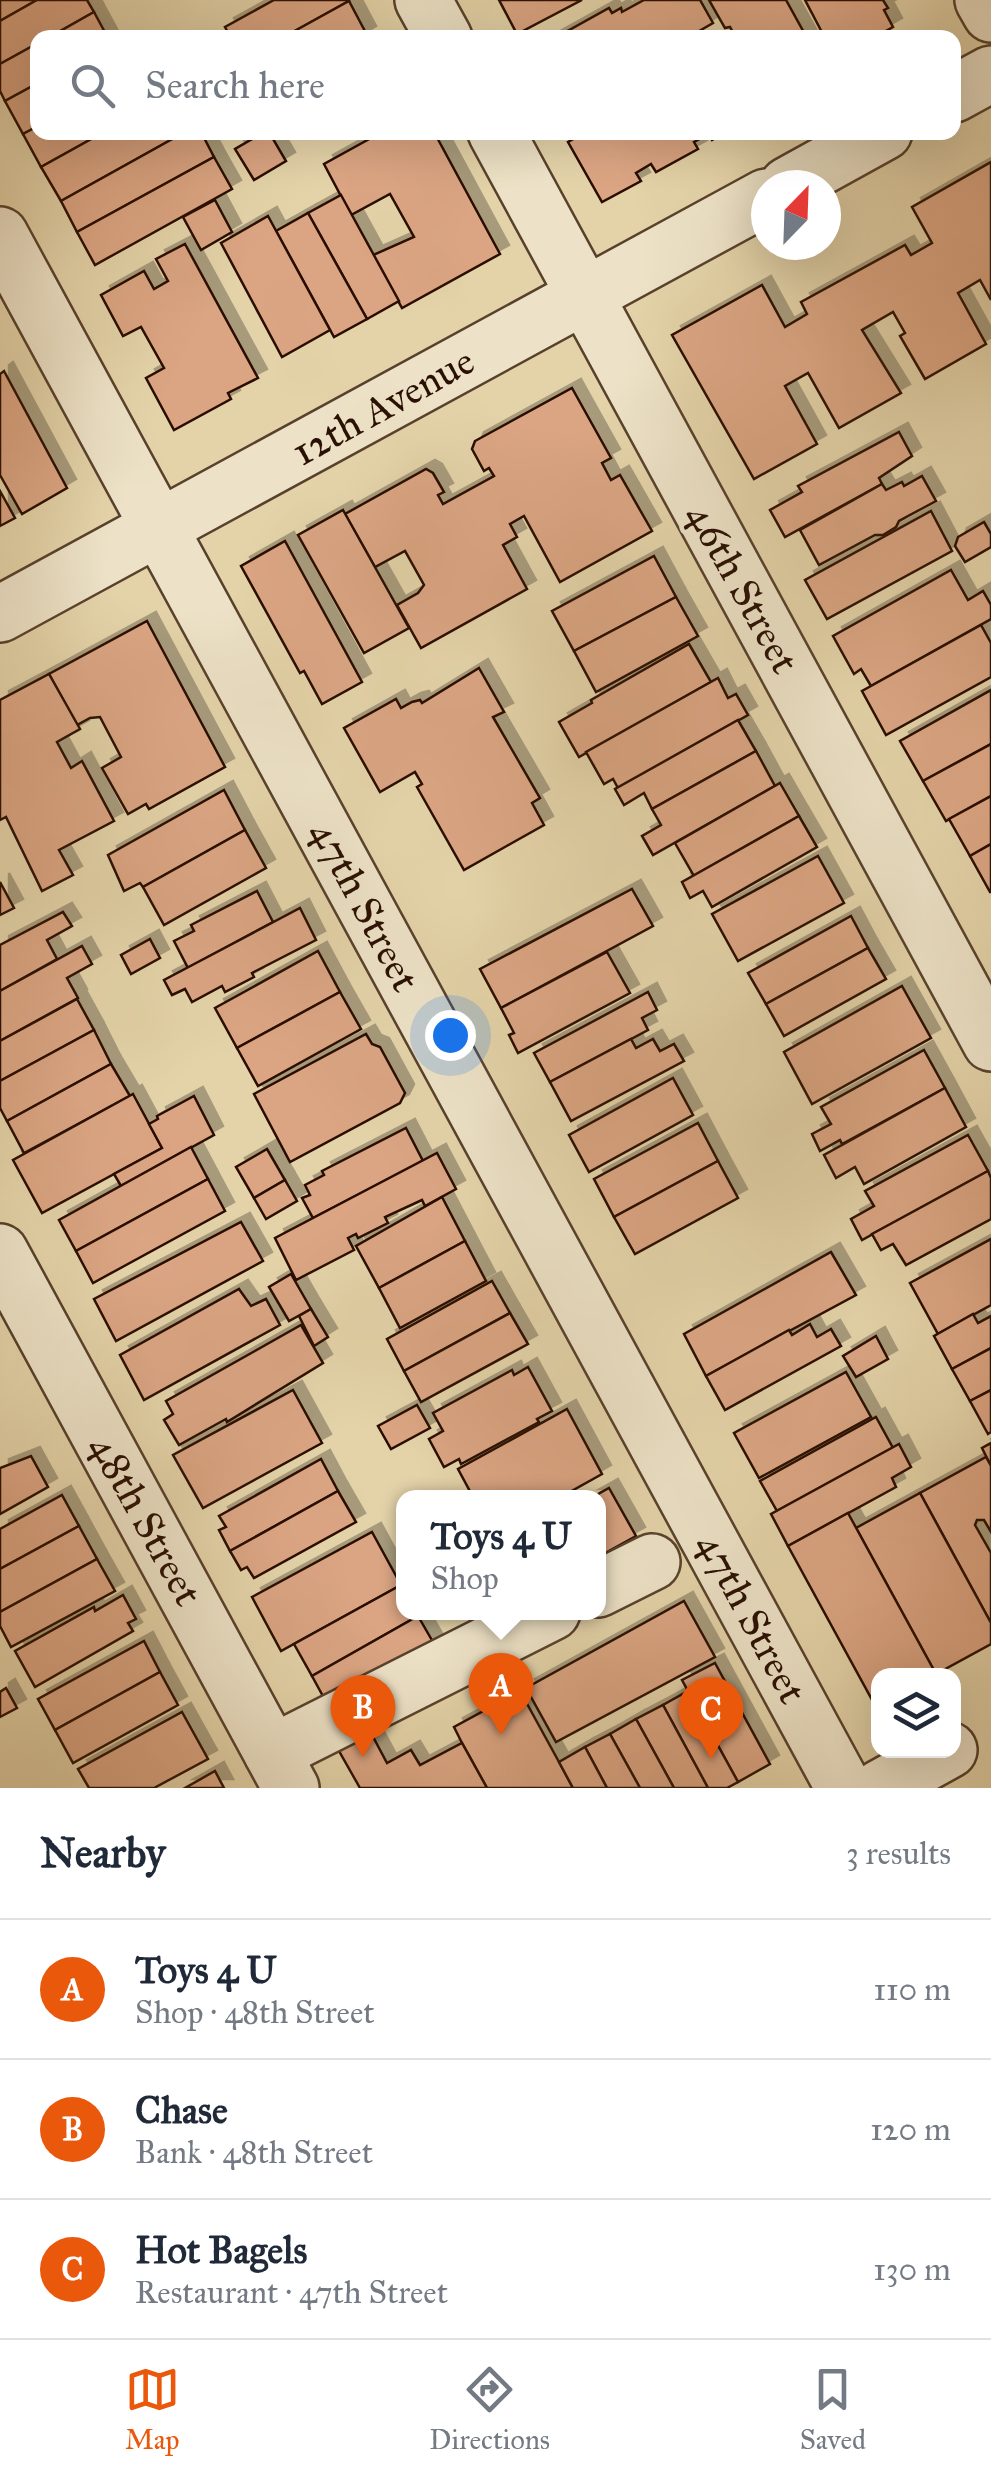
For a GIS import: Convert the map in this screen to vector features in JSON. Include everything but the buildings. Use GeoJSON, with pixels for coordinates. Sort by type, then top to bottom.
{"type":"FeatureCollection","features":[{"type":"Feature","properties":{"kind":"street"},"geometry":{"type":"LineString","coordinates":[[423,0],[440,30]]}},
{"type":"Feature","properties":{"kind":"street"},"geometry":{"type":"LineString","coordinates":[[983,0],[991,14]]}},
{"type":"Feature","properties":{"kind":"street"},"geometry":{"type":"LineString","coordinates":[[961,90],[991,74]]}},
{"type":"Feature","properties":{"kind":"street","name":"46th Street"},"geometry":{"type":"LineString","coordinates":[[500,140],[991,1043]]}},
{"type":"Feature","properties":{"kind":"street"},"geometry":{"type":"LineString","coordinates":[[815,170],[870,140]]}},
{"type":"Feature","properties":{"kind":"street","name":"12th Avenue"},"geometry":{"type":"LineString","coordinates":[[0,614],[751,205]]}},
{"type":"Feature","properties":{"kind":"street","name":"47th Street"},"geometry":{"type":"LineString","coordinates":[[0,235],[844,1788]]}},
{"type":"Feature","properties":{"kind":"street","name":"48th Street"},"geometry":{"type":"LineString","coordinates":[[0,1252],[281,1770]]}},
{"type":"Feature","properties":{"kind":"street"},"geometry":{"type":"LineString","coordinates":[[606,1585],[652,1562]]}},
{"type":"Feature","properties":{"kind":"street"},"geometry":{"type":"LineString","coordinates":[[281,1770],[538,1620]]}},
{"type":"Feature","properties":{"kind":"street"},"geometry":{"type":"LineString","coordinates":[[961,1744],[991,1728]]}},
{"type":"Feature","properties":{"kind":"street"},"geometry":{"type":"LineString","coordinates":[[880,1788],[935,1758]]}},
{"type":"Feature","properties":{"kind":"place","name":"Toys 4 U"},"geometry":{"type":"Point","coordinates":[501,1735]}},
{"type":"Feature","properties":{"kind":"place","name":"Chase"},"geometry":{"type":"Point","coordinates":[363,1757]}},
{"type":"Feature","properties":{"kind":"place","name":"Hot Bagels"},"geometry":{"type":"Point","coordinates":[711,1759]}}]}
